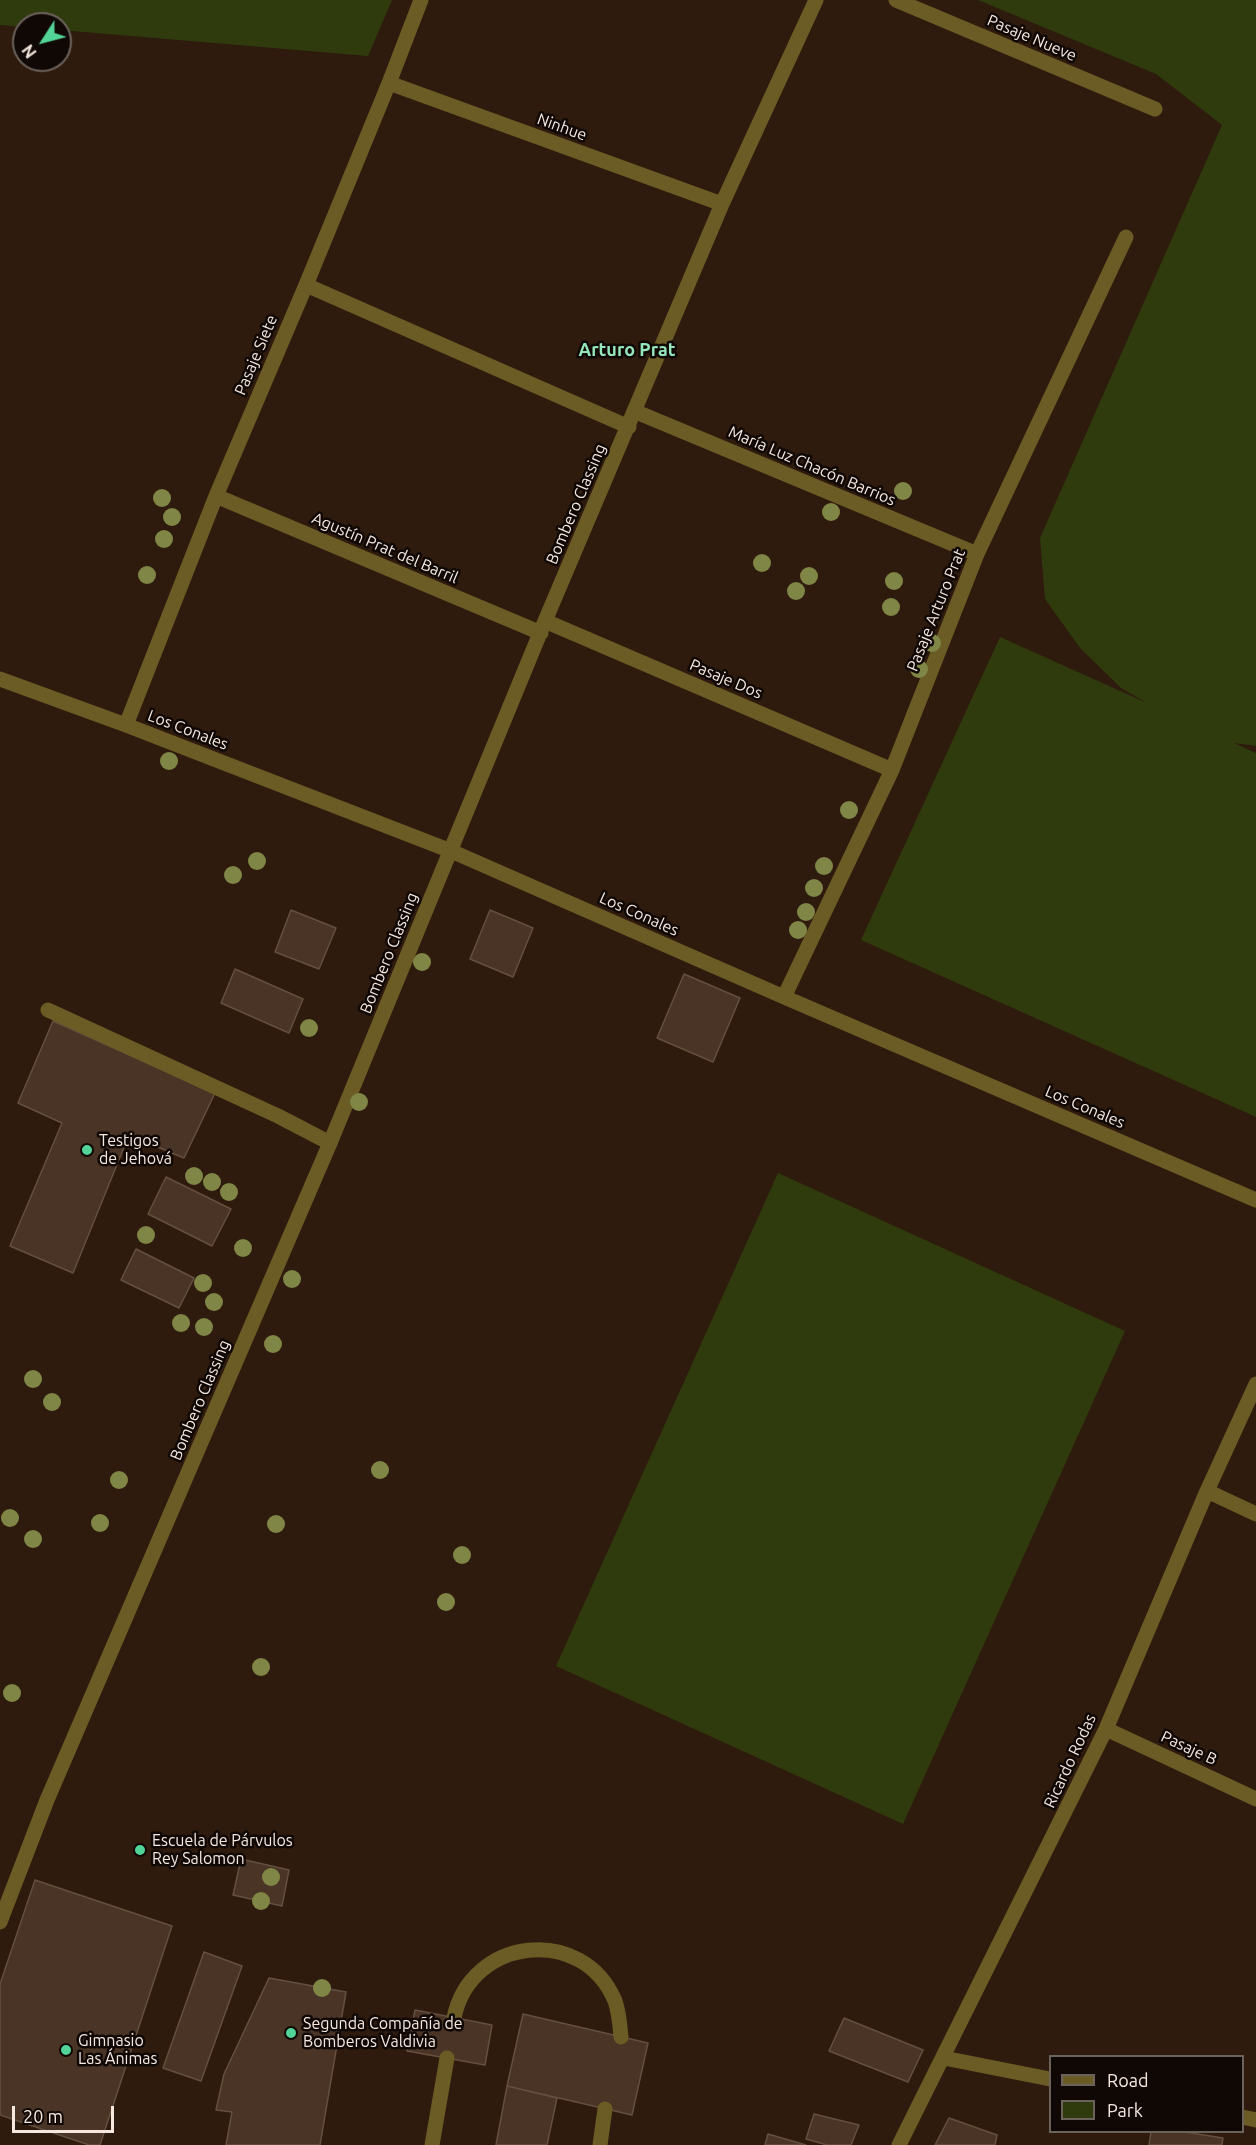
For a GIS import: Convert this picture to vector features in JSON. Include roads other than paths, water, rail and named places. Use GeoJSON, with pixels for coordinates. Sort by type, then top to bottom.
{"type":"FeatureCollection","features":[{"type":"Feature","properties":{"kind":"street","name":"Pasaje Siete"},"geometry":{"type":"LineString","coordinates":[[126,725],[216,496],[306,285],[421,0]]}},
{"type":"Feature","properties":{"kind":"street","name":"Bombero Classing"},"geometry":{"type":"LineString","coordinates":[[0,1922],[47,1800],[330,1143],[634,411],[722,204],[816,0]]}},
{"type":"Feature","properties":{"kind":"street","name":"Pasaje Nueve"},"geometry":{"type":"LineString","coordinates":[[896,0],[1155,109]]}},
{"type":"Feature","properties":{"kind":"street","name":"Ninhue"},"geometry":{"type":"LineString","coordinates":[[389,83],[722,204]]}},
{"type":"Feature","properties":{"kind":"street","name":"Pasaje Arturo Prat"},"geometry":{"type":"LineString","coordinates":[[784,997],[892,770],[977,554],[1126,237]]}},
{"type":"Feature","properties":{"kind":"street"},"geometry":{"type":"LineString","coordinates":[[306,285],[629,427]]}},
{"type":"Feature","properties":{"kind":"street","name":"María Luz Chacón Barrios"},"geometry":{"type":"LineString","coordinates":[[634,411],[977,554]]}},
{"type":"Feature","properties":{"kind":"street","name":"Agustín Prat del Barril"},"geometry":{"type":"LineString","coordinates":[[216,496],[543,627]]}},
{"type":"Feature","properties":{"kind":"street","name":"Pasaje Dos"},"geometry":{"type":"LineString","coordinates":[[543,627],[892,770]]}},
{"type":"Feature","properties":{"kind":"street","name":"Los Conales"},"geometry":{"type":"LineString","coordinates":[[0,679],[126,725],[451,851],[1256,1200]]}},
{"type":"Feature","properties":{"kind":"street"},"geometry":{"type":"LineString","coordinates":[[48,1011],[278,1116],[330,1143]]}},
{"type":"Feature","properties":{"kind":"street","name":"Ricardo Rodas"},"geometry":{"type":"LineString","coordinates":[[900,2145],[1106,1729],[1256,1384]]}},
{"type":"Feature","properties":{"kind":"street"},"geometry":{"type":"LineString","coordinates":[[1208,1491],[1256,1514]]}},
{"type":"Feature","properties":{"kind":"street","name":"Pasaje B"},"geometry":{"type":"LineString","coordinates":[[1106,1729],[1256,1799]]}},
{"type":"Feature","properties":{"kind":"street"},"geometry":{"type":"LineString","coordinates":[[454,2018],[463,1992],[474,1977],[489,1964],[505,1955],[524,1950],[543,1949],[570,1956],[593,1971],[606,1985],[615,2001],[620,2019],[621,2037]]}},
{"type":"Feature","properties":{"kind":"street"},"geometry":{"type":"LineString","coordinates":[[432,2145],[447,2058]]}},
{"type":"Feature","properties":{"kind":"street"},"geometry":{"type":"LineString","coordinates":[[944,2058],[1049,2079]]}},
{"type":"Feature","properties":{"kind":"street"},"geometry":{"type":"LineString","coordinates":[[600,2145],[605,2109]]}},
{"type":"Feature","properties":{"kind":"place","name":"Testigos de Jehová"},"geometry":{"type":"Point","coordinates":[87,1150]}},
{"type":"Feature","properties":{"kind":"place","name":"Escuela de Párvulos Rey Salomon"},"geometry":{"type":"Point","coordinates":[140,1850]}},
{"type":"Feature","properties":{"kind":"place","name":"Segunda Compañía de Bomberos Valdivia"},"geometry":{"type":"Point","coordinates":[291,2033]}},
{"type":"Feature","properties":{"kind":"place","name":"Gimnasio Las Ánimas"},"geometry":{"type":"Point","coordinates":[66,2050]}},
{"type":"Feature","properties":{"kind":"district","name":"Arturo Prat"},"geometry":{"type":"Point","coordinates":[627,350]}}]}
